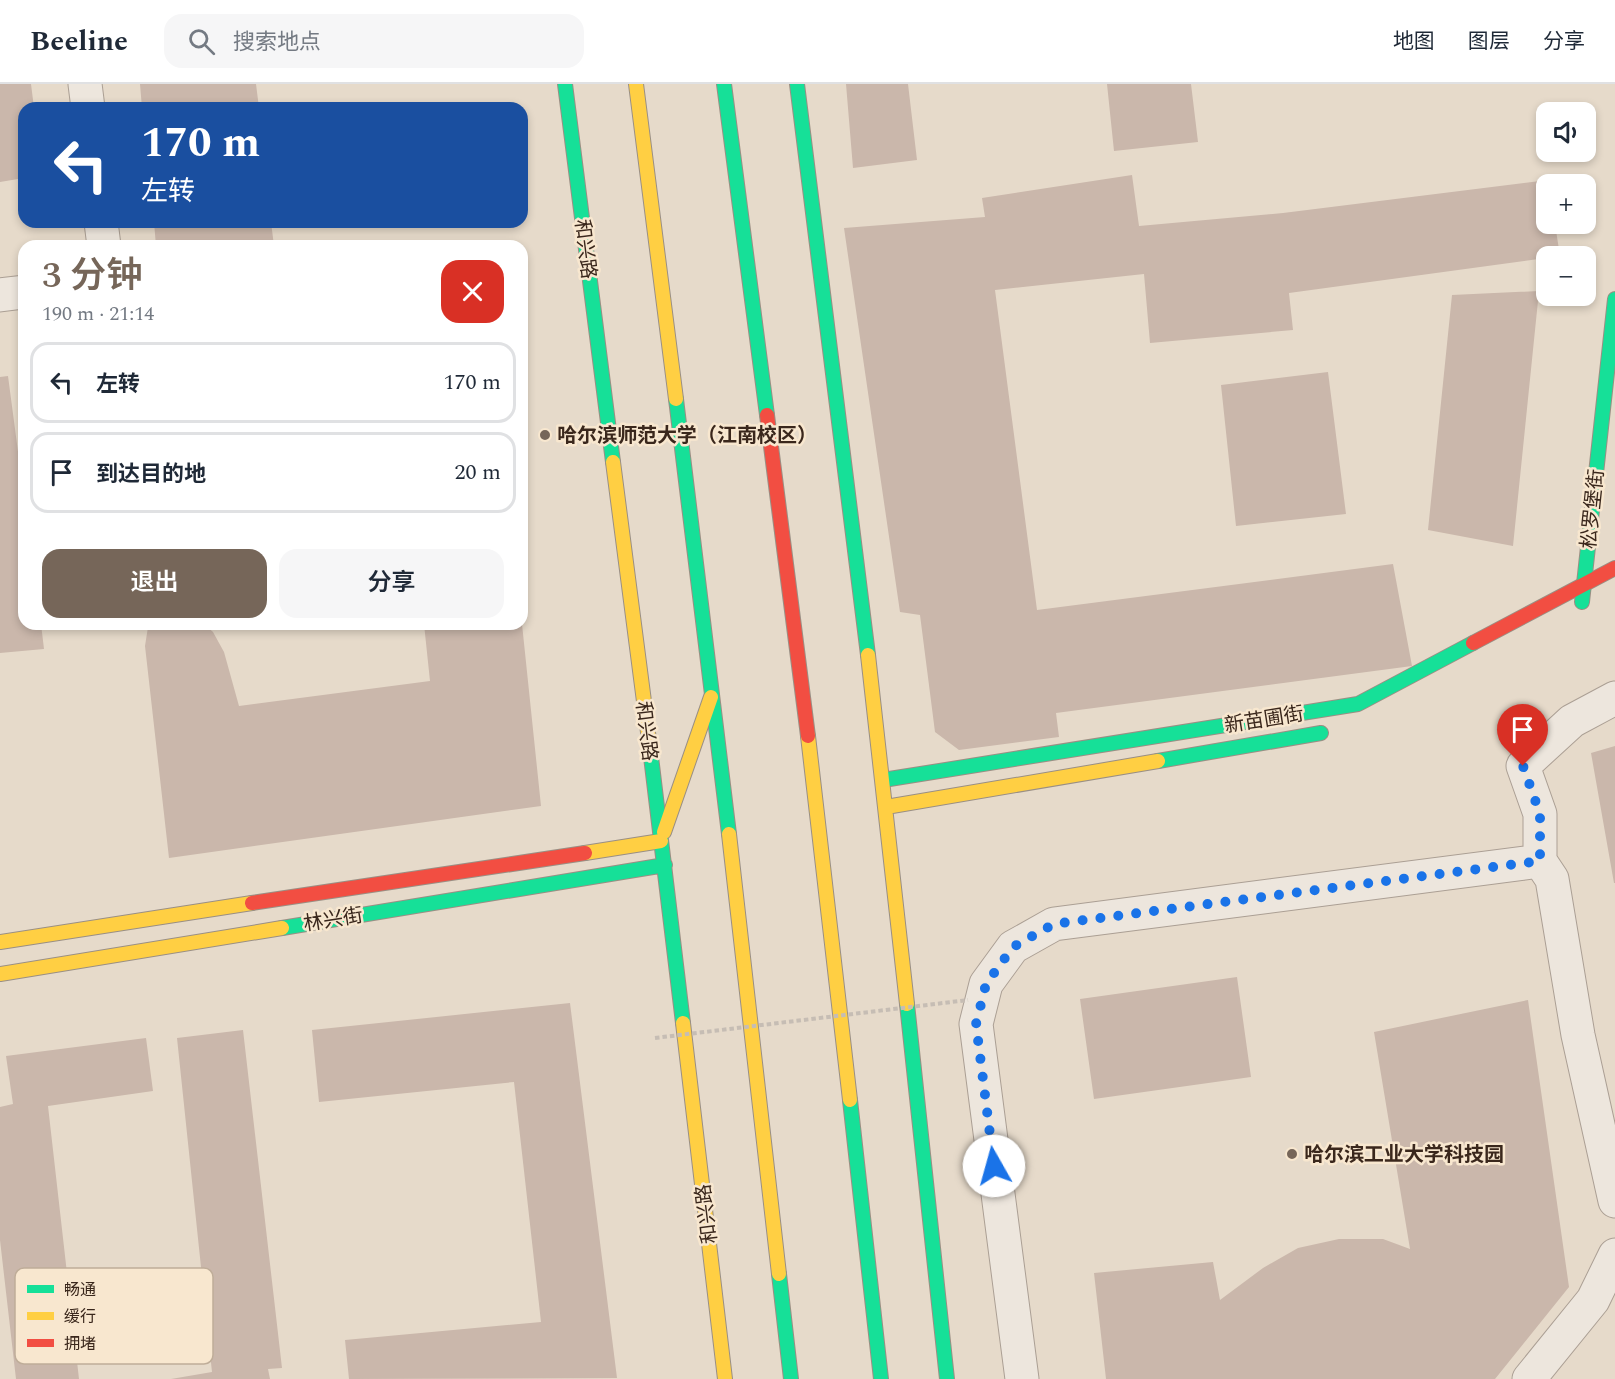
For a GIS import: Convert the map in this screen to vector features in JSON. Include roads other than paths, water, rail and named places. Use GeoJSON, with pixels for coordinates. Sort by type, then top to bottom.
{"type":"FeatureCollection","features":[{"type":"Feature","properties":{"kind":"main road","name":"和兴路"},"geometry":{"type":"LineString","coordinates":[[565,84],[665,865],[725,1379]]}},
{"type":"Feature","properties":{"kind":"main road"},"geometry":{"type":"LineString","coordinates":[[636,84],[713,690],[791,1379]]}},
{"type":"Feature","properties":{"kind":"main road"},"geometry":{"type":"LineString","coordinates":[[724,84],[813,773],[881,1379]]}},
{"type":"Feature","properties":{"kind":"main road"},"geometry":{"type":"LineString","coordinates":[[797,84],[883,780],[947,1379]]}},
{"type":"Feature","properties":{"kind":"main road","name":"松罗堡街"},"geometry":{"type":"LineString","coordinates":[[1598,603],[1576,614],[1584,585],[1615,299]]}},
{"type":"Feature","properties":{"kind":"main road","name":"新苗圃街"},"geometry":{"type":"LineString","coordinates":[[883,780],[1358,704],[1615,568]]}},
{"type":"Feature","properties":{"kind":"main road"},"geometry":{"type":"LineString","coordinates":[[661,840],[713,690]]}},
{"type":"Feature","properties":{"kind":"main road","name":"新苗圃街"},"geometry":{"type":"LineString","coordinates":[[886,807],[1333,731]]}},
{"type":"Feature","properties":{"kind":"main road","name":"林兴街"},"geometry":{"type":"LineString","coordinates":[[0,942],[661,840]]}},
{"type":"Feature","properties":{"kind":"main road","name":"林兴街"},"geometry":{"type":"LineString","coordinates":[[0,974],[665,865]]}},
{"type":"Feature","properties":{"kind":"street"},"geometry":{"type":"LineString","coordinates":[[85,84],[87,102]]}},
{"type":"Feature","properties":{"kind":"street"},"geometry":{"type":"LineString","coordinates":[[0,295],[18,293]]}},
{"type":"Feature","properties":{"kind":"street"},"geometry":{"type":"LineString","coordinates":[[1615,698],[1572,721],[1523,766],[1540,814],[1540,861],[1552,879],[1578,1035],[1615,1201]]}},
{"type":"Feature","properties":{"kind":"street"},"geometry":{"type":"LineString","coordinates":[[1022,1379],[976,1024],[986,984],[1013,947],[1054,924],[1540,861]]}},
{"type":"Feature","properties":{"kind":"street"},"geometry":{"type":"LineString","coordinates":[[1529,1379],[1593,1300],[1615,1256]]}},
{"type":"Feature","properties":{"kind":"place","name":"哈尔滨师范大学（江南校区）"},"geometry":{"type":"Point","coordinates":[545,435]}},
{"type":"Feature","properties":{"kind":"place","name":"哈尔滨工业大学科技园"},"geometry":{"type":"Point","coordinates":[1292,1154]}}]}
